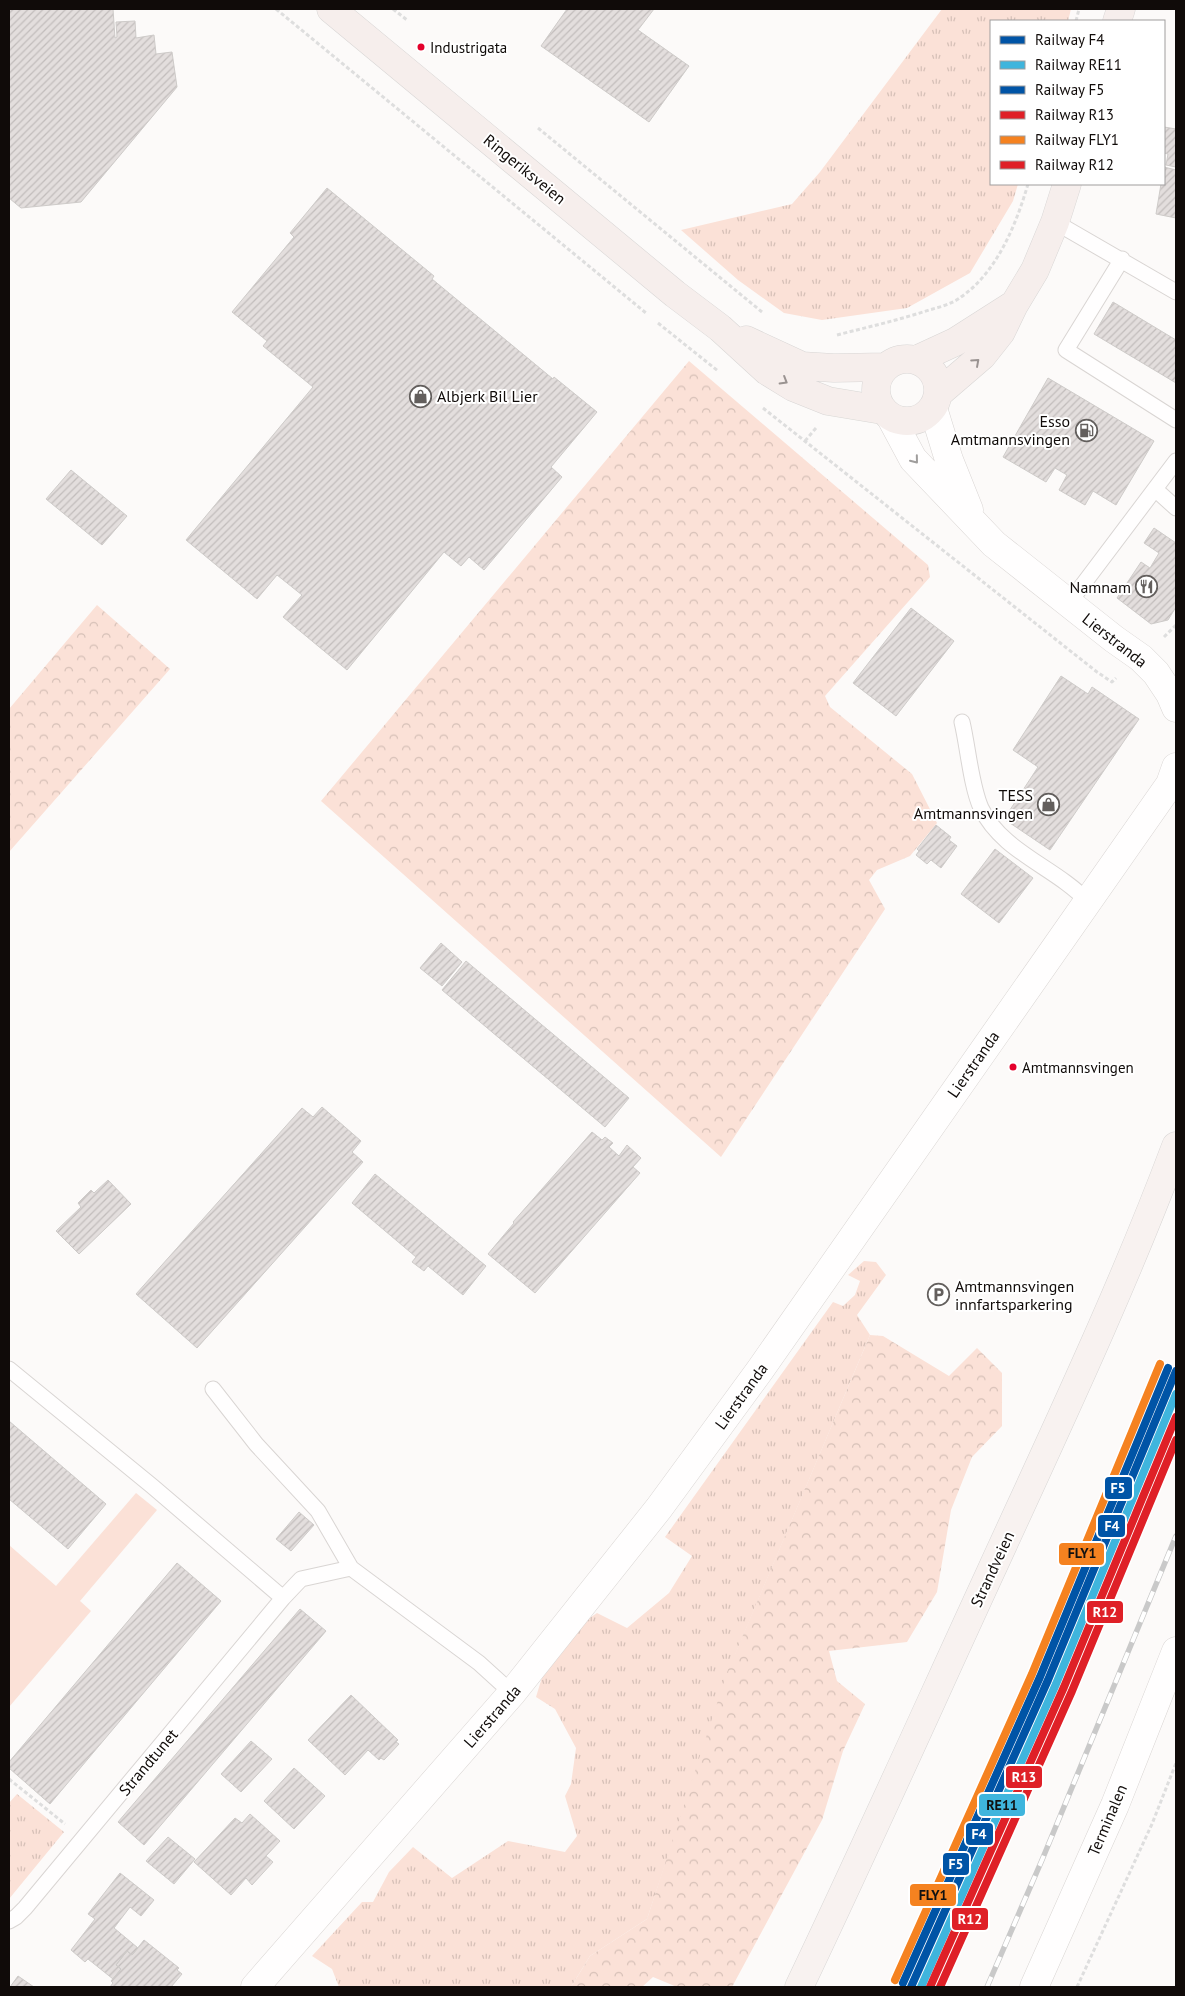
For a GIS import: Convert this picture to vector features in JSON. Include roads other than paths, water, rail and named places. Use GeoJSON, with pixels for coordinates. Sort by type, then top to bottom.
{"type":"FeatureCollection","features":[{"type":"Feature","properties":{"kind":"highway","name":"Ringeriksveien"},"geometry":{"type":"LineString","coordinates":[[331,9],[675,294],[720,328],[767,371],[793,387],[828,400],[886,414]]}},
{"type":"Feature","properties":{"kind":"highway"},"geometry":{"type":"LineString","coordinates":[[1014,305],[954,342],[916,360],[900,360],[886,366],[878,376],[875,387],[877,400],[886,414],[902,422],[914,422],[925,416],[936,401],[982,356],[1001,332],[1014,305],[1035,270],[1056,222],[1067,185]]}},
{"type":"Feature","properties":{"kind":"highway","name":"Ringeriksveien"},"geometry":{"type":"LineString","coordinates":[[720,328],[802,366],[834,368],[886,366]]}},
{"type":"Feature","properties":{"kind":"highway"},"geometry":{"type":"LineString","coordinates":[[916,360],[926,365],[933,373],[937,382],[936,401]]}},
{"type":"Feature","properties":{"kind":"main road","name":"Strandveien"},"geometry":{"type":"LineString","coordinates":[[799,1987],[1037,1471],[1108,1312],[1176,1146]]}},
{"type":"Feature","properties":{"kind":"street","name":"Lierstranda"},"geometry":{"type":"LineString","coordinates":[[936,401],[949,460],[974,523]]}},
{"type":"Feature","properties":{"kind":"street","name":"Lierstranda"},"geometry":{"type":"LineString","coordinates":[[886,414],[912,458],[974,523],[1017,564],[1146,663],[1156,673],[1170,694],[1176,708]]}},
{"type":"Feature","properties":{"kind":"street","name":"Lierstranda"},"geometry":{"type":"LineString","coordinates":[[255,1987],[512,1693],[659,1508],[749,1386],[1170,784],[1176,767]]}},
{"type":"Feature","properties":{"kind":"street","name":"Terminalen"},"geometry":{"type":"LineString","coordinates":[[1034,1987],[1114,1805],[1176,1651]]}},
{"type":"Feature","properties":{"kind":"lane"},"geometry":{"type":"LineString","coordinates":[[1056,222],[1176,292]]}},
{"type":"Feature","properties":{"kind":"lane"},"geometry":{"type":"LineString","coordinates":[[1122,259],[1066,350],[1176,420]]}},
{"type":"Feature","properties":{"kind":"lane"},"geometry":{"type":"LineString","coordinates":[[1069,603],[1176,461]]}},
{"type":"Feature","properties":{"kind":"lane"},"geometry":{"type":"LineString","coordinates":[[1155,489],[1176,508]]}},
{"type":"Feature","properties":{"kind":"lane"},"geometry":{"type":"LineString","coordinates":[[962,722],[976,792],[982,809],[999,833],[1010,844],[1076,889],[1087,901]]}},
{"type":"Feature","properties":{"kind":"lane"},"geometry":{"type":"LineString","coordinates":[[9,1369],[152,1486],[283,1598]]}},
{"type":"Feature","properties":{"kind":"lane"},"geometry":{"type":"LineString","coordinates":[[212,1389],[256,1444],[318,1511],[351,1568],[479,1663],[512,1693]]}},
{"type":"Feature","properties":{"kind":"lane","name":"Strandtunet"},"geometry":{"type":"LineString","coordinates":[[9,1921],[25,1908],[283,1598],[301,1579],[351,1568]]}},
{"type":"Feature","properties":{"kind":"railway"},"geometry":{"type":"LineString","coordinates":[[987,1987],[1042,1860],[1176,1536]]}},
{"type":"Feature","properties":{"kind":"rail line","name":"FLY1"},"geometry":{"type":"LineString","coordinates":[[895,1980],[1032,1674],[1160,1364]]}},
{"type":"Feature","properties":{"kind":"rail line","name":"F5"},"geometry":{"type":"LineString","coordinates":[[903,1983],[1040,1677],[1168,1368]]}},
{"type":"Feature","properties":{"kind":"rail line","name":"F4"},"geometry":{"type":"LineString","coordinates":[[911,1987],[1048,1680],[1176,1371]]}},
{"type":"Feature","properties":{"kind":"rail line","name":"RE11"},"geometry":{"type":"LineString","coordinates":[[921,1987],[1056,1684],[1176,1394]]}},
{"type":"Feature","properties":{"kind":"rail line","name":"R13"},"geometry":{"type":"LineString","coordinates":[[930,1987],[1064,1687],[1176,1417]]}},
{"type":"Feature","properties":{"kind":"rail line","name":"R12"},"geometry":{"type":"LineString","coordinates":[[940,1987],[1072,1691],[1176,1440]]}},
{"type":"Feature","properties":{"kind":"place","name":"Industrigata"},"geometry":{"type":"Point","coordinates":[421,47]}},
{"type":"Feature","properties":{"kind":"place","name":"Albjerk Bil Lier"},"geometry":{"type":"Point","coordinates":[421,396]}},
{"type":"Feature","properties":{"kind":"place","name":"Esso Amtmannsvingen"},"geometry":{"type":"Point","coordinates":[1086,430]}},
{"type":"Feature","properties":{"kind":"place","name":"Namnam"},"geometry":{"type":"Point","coordinates":[1147,587]}},
{"type":"Feature","properties":{"kind":"place","name":"TESS Amtmannsvingen"},"geometry":{"type":"Point","coordinates":[1049,804]}},
{"type":"Feature","properties":{"kind":"place","name":"Amtmannsvingen"},"geometry":{"type":"Point","coordinates":[1013,1067]}},
{"type":"Feature","properties":{"kind":"place","name":"Amtmannsvingen innfartsparkering"},"geometry":{"type":"Point","coordinates":[939,1295]}}]}
